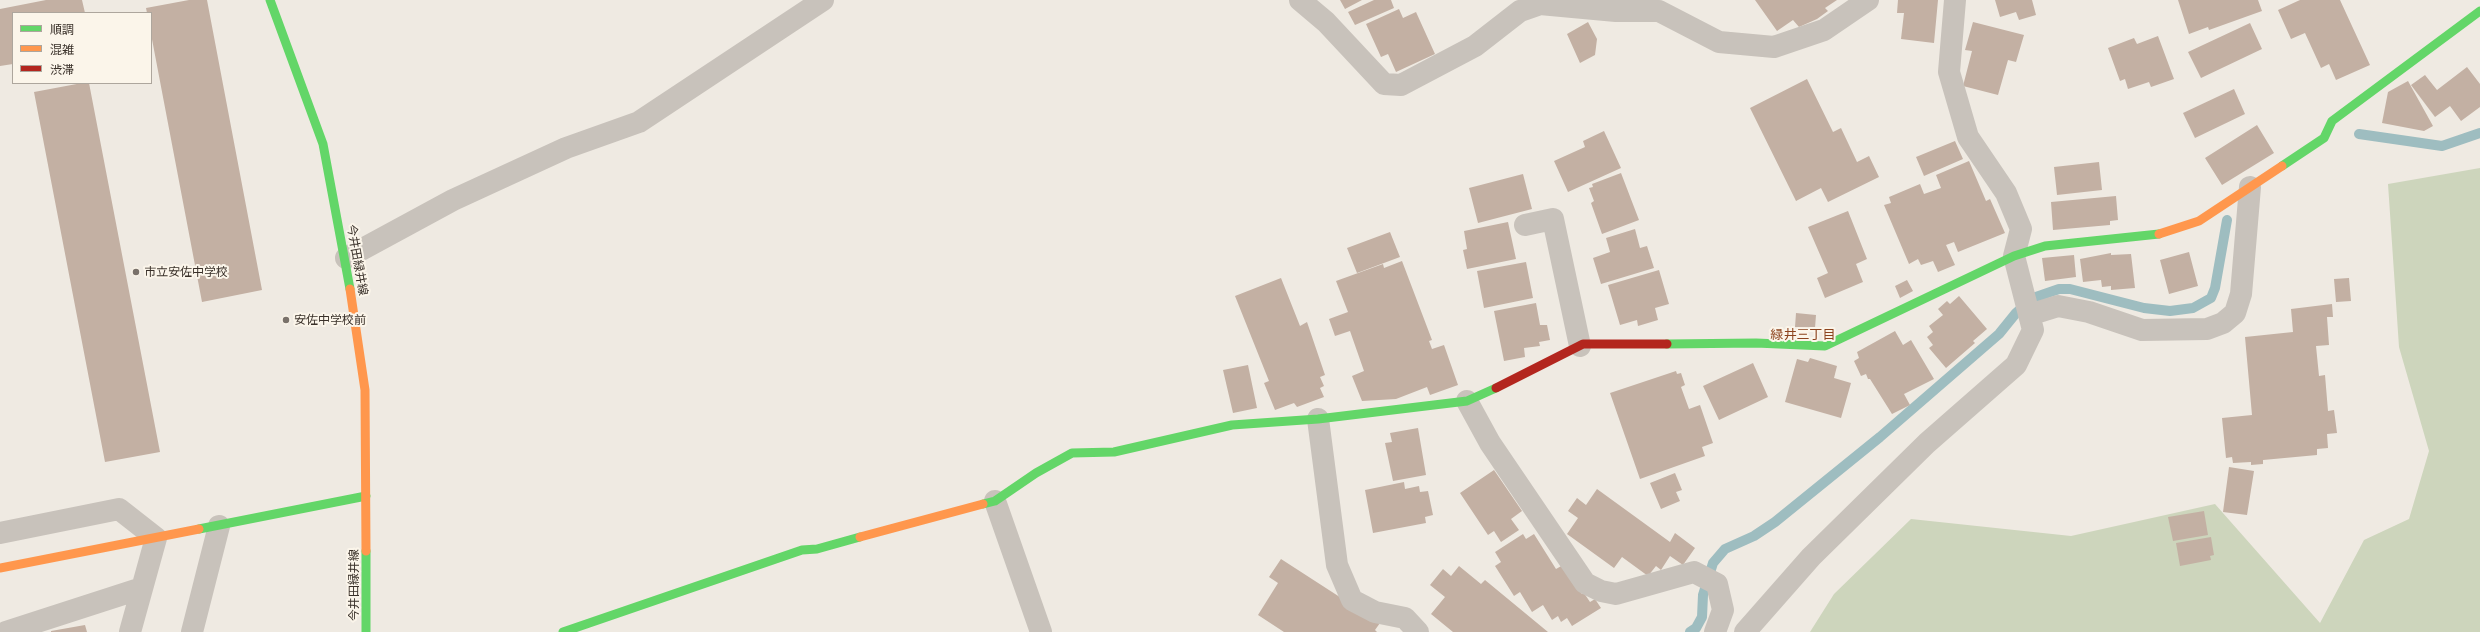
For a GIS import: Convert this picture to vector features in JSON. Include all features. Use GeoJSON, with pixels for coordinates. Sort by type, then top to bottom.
{"type":"FeatureCollection","features":[{"type":"Feature","properties":{"kind":"street"},"geometry":{"type":"LineString","coordinates":[[346,258],[460,197],[566,148],[639,122],[823,0]]}},
{"type":"Feature","properties":{"kind":"street"},"geometry":{"type":"LineString","coordinates":[[1300,0],[1326,22],[1384,84],[1401,85],[1475,46],[1520,11],[1540,4],[1616,11],[1659,12],[1719,42],[1774,46],[1824,30],[1868,0]]}},
{"type":"Feature","properties":{"kind":"street"},"geometry":{"type":"LineString","coordinates":[[1745,632],[1811,558],[1844,525],[1928,443],[2016,365],[2033,330],[2014,256],[2021,229],[2006,192],[1968,137],[1949,72],[1955,0]]}},
{"type":"Feature","properties":{"kind":"street","name":"今井田緑井線"},"geometry":{"type":"LineString","coordinates":[[272,1],[323,144],[346,258],[365,390],[367,631]]}},
{"type":"Feature","properties":{"kind":"street"},"geometry":{"type":"LineString","coordinates":[[563,632],[802,550],[817,549],[994,501],[1036,473],[1072,453],[1114,452],[1232,425],[1318,420],[1467,401],[1512,381],[1580,346],[1756,343],[1825,346],[2014,256],[2046,246],[2160,234],[2199,221],[2324,138],[2332,120],[2480,11]]}},
{"type":"Feature","properties":{"kind":"street"},"geometry":{"type":"LineString","coordinates":[[2029,315],[2058,306],[2089,312],[2142,330],[2207,329],[2223,323],[2235,313],[2241,294],[2250,187]]}},
{"type":"Feature","properties":{"kind":"street"},"geometry":{"type":"LineString","coordinates":[[1524,225],[1553,219],[1580,346]]}},
{"type":"Feature","properties":{"kind":"street"},"geometry":{"type":"LineString","coordinates":[[1467,401],[1490,443],[1585,583],[1601,591],[1616,594],[1694,572],[1717,584],[1723,610],[1715,632]]}},
{"type":"Feature","properties":{"kind":"street"},"geometry":{"type":"LineString","coordinates":[[1318,420],[1337,565],[1352,600],[1375,612],[1405,618],[1418,632]]}},
{"type":"Feature","properties":{"kind":"street"},"geometry":{"type":"LineString","coordinates":[[0,568],[366,496]]}},
{"type":"Feature","properties":{"kind":"street"},"geometry":{"type":"LineString","coordinates":[[994,501],[1041,632]]}},
{"type":"Feature","properties":{"kind":"street"},"geometry":{"type":"LineString","coordinates":[[0,533],[119,509],[156,538]]}},
{"type":"Feature","properties":{"kind":"street"},"geometry":{"type":"LineString","coordinates":[[192,632],[219,526]]}},
{"type":"Feature","properties":{"kind":"street"},"geometry":{"type":"LineString","coordinates":[[130,632],[156,538]]}},
{"type":"Feature","properties":{"kind":"street"},"geometry":{"type":"LineString","coordinates":[[6,632],[142,588]]}},
{"type":"Feature","properties":{"kind":"green space"},"geometry":{"type":"Polygon","coordinates":[[[2480,168],[2480,632],[1810,632],[1834,594],[1911,519],[2071,536],[2215,504],[2320,623],[2364,540],[2409,519],[2429,451],[2399,347],[2388,184],[2480,168]]]}},
{"type":"Feature","properties":{"kind":"building"},"geometry":{"type":"Polygon","coordinates":[[[46,0],[82,0],[85,12],[12,12],[12,64],[0,66],[0,9],[46,0]]]}},
{"type":"Feature","properties":{"kind":"building"},"geometry":{"type":"Polygon","coordinates":[[[189,0],[207,0],[262,290],[202,302],[152,39],[152,12],[147,12],[146,8],[189,0]]]}},
{"type":"Feature","properties":{"kind":"building"},"geometry":{"type":"Polygon","coordinates":[[[1340,0],[1362,0],[1345,9],[1340,0]]]}},
{"type":"Feature","properties":{"kind":"building"},"geometry":{"type":"Polygon","coordinates":[[[1374,0],[1391,0],[1394,8],[1355,25],[1348,12],[1374,0]]]}},
{"type":"Feature","properties":{"kind":"building"},"geometry":{"type":"Polygon","coordinates":[[[1755,0],[1837,0],[1825,8],[1828,11],[1817,19],[1799,27],[1793,20],[1777,31],[1755,0]]]}},
{"type":"Feature","properties":{"kind":"building"},"geometry":{"type":"Polygon","coordinates":[[[1898,0],[1938,0],[1934,43],[1901,39],[1904,13],[1897,13],[1898,0]]]}},
{"type":"Feature","properties":{"kind":"building"},"geometry":{"type":"Polygon","coordinates":[[[1995,0],[2032,0],[2036,15],[2019,20],[2016,12],[2000,17],[1995,0]]]}},
{"type":"Feature","properties":{"kind":"building"},"geometry":{"type":"Polygon","coordinates":[[[2178,0],[2258,0],[2262,11],[2209,30],[2208,27],[2189,34],[2178,0]]]}},
{"type":"Feature","properties":{"kind":"building"},"geometry":{"type":"Polygon","coordinates":[[[2300,0],[2340,0],[2370,65],[2336,80],[2329,64],[2321,68],[2305,33],[2291,39],[2278,10],[2300,0]]]}},
{"type":"Feature","properties":{"kind":"building"},"geometry":{"type":"Polygon","coordinates":[[[1399,9],[1403,18],[1416,12],[1435,54],[1396,72],[1388,54],[1381,57],[1366,24],[1399,9]]]}},
{"type":"Feature","properties":{"kind":"building"},"geometry":{"type":"Polygon","coordinates":[[[1588,22],[1597,39],[1595,55],[1580,63],[1567,34],[1588,22]]]}},
{"type":"Feature","properties":{"kind":"building"},"geometry":{"type":"Polygon","coordinates":[[[1973,22],[2024,35],[2016,62],[2008,60],[1998,95],[1963,86],[1972,51],[1965,50],[1973,22]]]}},
{"type":"Feature","properties":{"kind":"building"},"geometry":{"type":"Polygon","coordinates":[[[2250,23],[2262,49],[2201,78],[2188,52],[2250,23]]]}},
{"type":"Feature","properties":{"kind":"building"},"geometry":{"type":"Polygon","coordinates":[[[2158,36],[2174,79],[2151,87],[2149,82],[2128,89],[2125,79],[2120,81],[2108,48],[2134,38],[2137,44],[2158,36]]]}},
{"type":"Feature","properties":{"kind":"building"},"geometry":{"type":"Polygon","coordinates":[[[2467,67],[2480,84],[2480,107],[2461,121],[2450,106],[2435,117],[2411,85],[2425,75],[2437,90],[2467,67]]]}},
{"type":"Feature","properties":{"kind":"building"},"geometry":{"type":"Polygon","coordinates":[[[1807,79],[1833,132],[1841,128],[1857,162],[1869,156],[1879,177],[1828,202],[1821,188],[1796,201],[1750,108],[1807,79]]]}},
{"type":"Feature","properties":{"kind":"building"},"geometry":{"type":"Polygon","coordinates":[[[2408,81],[2433,126],[2424,131],[2382,123],[2388,92],[2408,81]]]}},
{"type":"Feature","properties":{"kind":"building"},"geometry":{"type":"Polygon","coordinates":[[[77,84],[89,84],[160,452],[105,462],[34,92],[77,84]]]}},
{"type":"Feature","properties":{"kind":"building"},"geometry":{"type":"Polygon","coordinates":[[[2234,89],[2245,114],[2195,138],[2183,113],[2234,89]]]}},
{"type":"Feature","properties":{"kind":"building"},"geometry":{"type":"Polygon","coordinates":[[[2257,125],[2274,153],[2222,185],[2205,158],[2257,125]]]}},
{"type":"Feature","properties":{"kind":"building"},"geometry":{"type":"Polygon","coordinates":[[[1604,131],[1621,168],[1568,192],[1554,161],[1585,147],[1583,141],[1604,131]]]}},
{"type":"Feature","properties":{"kind":"building"},"geometry":{"type":"Polygon","coordinates":[[[1955,141],[1963,159],[1924,176],[1916,157],[1955,141]]]}},
{"type":"Feature","properties":{"kind":"building"},"geometry":{"type":"Polygon","coordinates":[[[1969,161],[1986,201],[1990,199],[2005,233],[1958,252],[1954,242],[1946,245],[1955,265],[1938,272],[1933,261],[1921,265],[1918,259],[1909,264],[1884,205],[1891,203],[1889,197],[1920,184],[1924,194],[1941,188],[1936,175],[1969,161]]]}},
{"type":"Feature","properties":{"kind":"building"},"geometry":{"type":"Polygon","coordinates":[[[2099,162],[2102,190],[2057,195],[2054,167],[2099,162]]]}},
{"type":"Feature","properties":{"kind":"building"},"geometry":{"type":"Polygon","coordinates":[[[1621,173],[1639,220],[1602,234],[1591,203],[1594,201],[1589,188],[1593,187],[1592,184],[1621,173]]]}},
{"type":"Feature","properties":{"kind":"building"},"geometry":{"type":"Polygon","coordinates":[[[1523,174],[1532,209],[1478,223],[1469,188],[1523,174]]]}},
{"type":"Feature","properties":{"kind":"building"},"geometry":{"type":"Polygon","coordinates":[[[2116,196],[2118,220],[2110,221],[2110,225],[2053,230],[2051,202],[2116,196]]]}},
{"type":"Feature","properties":{"kind":"building"},"geometry":{"type":"Polygon","coordinates":[[[1848,211],[1867,259],[1856,264],[1863,282],[1825,298],[1817,278],[1828,273],[1808,227],[1848,211]]]}},
{"type":"Feature","properties":{"kind":"building"},"geometry":{"type":"Polygon","coordinates":[[[1508,222],[1516,259],[1467,269],[1463,250],[1467,249],[1464,231],[1508,222]]]}},
{"type":"Feature","properties":{"kind":"building"},"geometry":{"type":"Polygon","coordinates":[[[1635,229],[1640,248],[1647,246],[1654,268],[1601,284],[1593,258],[1610,252],[1606,238],[1635,229]]]}},
{"type":"Feature","properties":{"kind":"building"},"geometry":{"type":"Polygon","coordinates":[[[1390,232],[1400,257],[1357,273],[1347,248],[1390,232]]]}},
{"type":"Feature","properties":{"kind":"building"},"geometry":{"type":"Polygon","coordinates":[[[2189,252],[2198,286],[2169,294],[2160,260],[2189,252]]]}},
{"type":"Feature","properties":{"kind":"building"},"geometry":{"type":"Polygon","coordinates":[[[2111,253],[2111,255],[2131,254],[2135,288],[2111,290],[2111,286],[2102,287],[2101,280],[2083,282],[2080,259],[2111,253]]]}},
{"type":"Feature","properties":{"kind":"building"},"geometry":{"type":"Polygon","coordinates":[[[2074,255],[2076,277],[2045,281],[2042,258],[2074,255]]]}},
{"type":"Feature","properties":{"kind":"building"},"geometry":{"type":"Polygon","coordinates":[[[1402,261],[1432,340],[1429,341],[1432,349],[1444,345],[1458,385],[1430,395],[1427,387],[1396,399],[1362,401],[1352,376],[1364,371],[1350,331],[1335,336],[1329,319],[1348,312],[1336,281],[1383,264],[1384,268],[1402,261]]]}},
{"type":"Feature","properties":{"kind":"building"},"geometry":{"type":"Polygon","coordinates":[[[1526,262],[1533,298],[1484,308],[1477,271],[1526,262]]]}},
{"type":"Feature","properties":{"kind":"building"},"geometry":{"type":"Polygon","coordinates":[[[1659,270],[1669,304],[1655,308],[1658,320],[1638,326],[1637,320],[1620,325],[1608,285],[1659,270]]]}},
{"type":"Feature","properties":{"kind":"building"},"geometry":{"type":"Polygon","coordinates":[[[1281,278],[1300,326],[1307,322],[1325,375],[1320,377],[1324,386],[1320,388],[1324,397],[1297,407],[1294,403],[1275,410],[1264,383],[1269,381],[1235,296],[1281,278]]]}},
{"type":"Feature","properties":{"kind":"building"},"geometry":{"type":"Polygon","coordinates":[[[2349,278],[2351,301],[2336,302],[2334,279],[2349,278]]]}},
{"type":"Feature","properties":{"kind":"building"},"geometry":{"type":"Polygon","coordinates":[[[1907,280],[1913,291],[1900,298],[1895,286],[1907,280]]]}},
{"type":"Feature","properties":{"kind":"building"},"geometry":{"type":"Polygon","coordinates":[[[1959,296],[1987,329],[1973,341],[1975,343],[1946,368],[1929,348],[1933,345],[1927,337],[1933,332],[1929,326],[1943,315],[1938,309],[1947,301],[1950,304],[1959,296]]]}},
{"type":"Feature","properties":{"kind":"building"},"geometry":{"type":"Polygon","coordinates":[[[1536,303],[1540,325],[1547,325],[1550,340],[1539,342],[1540,346],[1524,348],[1525,357],[1504,361],[1494,311],[1536,303]]]}},
{"type":"Feature","properties":{"kind":"building"},"geometry":{"type":"Polygon","coordinates":[[[2332,304],[2333,317],[2327,317],[2329,345],[2316,346],[2319,376],[2325,375],[2328,411],[2334,410],[2337,433],[2327,434],[2328,448],[2317,449],[2317,455],[2263,460],[2263,464],[2251,465],[2251,462],[2233,463],[2232,457],[2226,458],[2222,418],[2252,415],[2245,337],[2293,332],[2291,309],[2332,304]]]}},
{"type":"Feature","properties":{"kind":"building"},"geometry":{"type":"Polygon","coordinates":[[[1796,313],[1816,315],[1815,328],[1795,327],[1796,313]]]}},
{"type":"Feature","properties":{"kind":"building"},"geometry":{"type":"Polygon","coordinates":[[[1895,331],[1903,345],[1911,340],[1934,379],[1904,394],[1910,405],[1892,414],[1866,374],[1861,376],[1854,361],[1859,358],[1857,352],[1895,331]]]}},
{"type":"Feature","properties":{"kind":"building"},"geometry":{"type":"Polygon","coordinates":[[[1810,358],[1837,366],[1834,378],[1851,383],[1841,418],[1785,402],[1797,359],[1808,362],[1810,358]]]}},
{"type":"Feature","properties":{"kind":"building"},"geometry":{"type":"Polygon","coordinates":[[[1753,363],[1768,397],[1719,420],[1703,386],[1753,363]]]}},
{"type":"Feature","properties":{"kind":"building"},"geometry":{"type":"Polygon","coordinates":[[[1248,365],[1257,408],[1233,413],[1223,370],[1248,365]]]}},
{"type":"Feature","properties":{"kind":"building"},"geometry":{"type":"Polygon","coordinates":[[[1676,371],[1677,374],[1681,373],[1685,385],[1681,387],[1689,409],[1700,405],[1713,443],[1702,447],[1705,456],[1640,479],[1610,393],[1676,371]]]}},
{"type":"Feature","properties":{"kind":"building"},"geometry":{"type":"Polygon","coordinates":[[[1418,428],[1426,475],[1393,481],[1385,443],[1392,442],[1390,433],[1418,428]]]}},
{"type":"Feature","properties":{"kind":"building"},"geometry":{"type":"Polygon","coordinates":[[[2229,467],[2254,471],[2247,515],[2223,512],[2229,467]]]}},
{"type":"Feature","properties":{"kind":"building"},"geometry":{"type":"Polygon","coordinates":[[[1494,470],[1522,511],[1511,519],[1519,530],[1501,542],[1494,531],[1488,535],[1460,493],[1494,470]]]}},
{"type":"Feature","properties":{"kind":"building"},"geometry":{"type":"Polygon","coordinates":[[[1675,473],[1682,490],[1676,492],[1680,501],[1661,509],[1650,483],[1675,473]]]}},
{"type":"Feature","properties":{"kind":"building"},"geometry":{"type":"Polygon","coordinates":[[[1404,482],[1405,489],[1419,486],[1420,492],[1428,491],[1433,515],[1425,517],[1426,523],[1373,533],[1365,490],[1404,482]]]}},
{"type":"Feature","properties":{"kind":"building"},"geometry":{"type":"Polygon","coordinates":[[[1597,489],[1670,542],[1675,533],[1695,548],[1683,565],[1670,556],[1661,570],[1656,566],[1648,576],[1622,557],[1614,568],[1567,534],[1578,518],[1568,511],[1577,498],[1586,505],[1597,489]]]}},
{"type":"Feature","properties":{"kind":"building"},"geometry":{"type":"Polygon","coordinates":[[[2204,511],[2208,535],[2173,541],[2168,517],[2204,511]]]}},
{"type":"Feature","properties":{"kind":"building"},"geometry":{"type":"Polygon","coordinates":[[[1523,534],[1526,539],[1534,534],[1556,569],[1563,565],[1582,594],[1584,593],[1590,602],[1595,599],[1601,608],[1572,626],[1567,618],[1561,622],[1558,616],[1552,620],[1543,605],[1532,612],[1520,592],[1514,596],[1495,566],[1501,562],[1495,552],[1523,534]]]}},
{"type":"Feature","properties":{"kind":"building"},"geometry":{"type":"Polygon","coordinates":[[[2211,537],[2214,555],[2210,556],[2211,560],[2180,566],[2176,543],[2211,537]]]}},
{"type":"Feature","properties":{"kind":"building"},"geometry":{"type":"Polygon","coordinates":[[[1281,559],[1380,623],[1375,630],[1377,632],[1284,632],[1258,615],[1278,583],[1269,577],[1281,559]]]}},
{"type":"Feature","properties":{"kind":"building"},"geometry":{"type":"Polygon","coordinates":[[[1459,566],[1481,584],[1485,580],[1548,632],[1453,632],[1431,614],[1445,597],[1430,585],[1443,569],[1451,576],[1459,566]]]}},
{"type":"Feature","properties":{"kind":"building"},"geometry":{"type":"Polygon","coordinates":[[[85,625],[87,632],[51,632],[51,631],[85,625]]]}},
{"type":"Feature","properties":{"kind":"waterway"},"geometry":{"type":"LineString","coordinates":[[2359,134],[2442,146],[2480,133]]}},
{"type":"Feature","properties":{"kind":"waterway"},"geometry":{"type":"LineString","coordinates":[[1690,632],[1696,628],[1702,617],[1703,595],[1713,563],[1725,549],[1754,536],[1775,522],[1880,437],[1999,334],[2016,313],[2033,298],[2059,289],[2070,289],[2144,308],[2170,311],[2193,308],[2211,298],[2215,288],[2227,220]]}},
{"type":"Feature","properties":{"kind":"traffic: fast"},"geometry":{"type":"LineString","coordinates":[[270,0],[323,144],[350,289]]}},
{"type":"Feature","properties":{"kind":"traffic: fast"},"geometry":{"type":"LineString","coordinates":[[2282,166],[2324,138],[2332,121],[2480,11]]}},
{"type":"Feature","properties":{"kind":"traffic: fast"},"geometry":{"type":"LineString","coordinates":[[1667,344],[1756,343],[1825,346],[2014,256],[2045,246],[2159,234]]}},
{"type":"Feature","properties":{"kind":"traffic: fast"},"geometry":{"type":"LineString","coordinates":[[983,504],[995,501],[1036,473],[1072,453],[1114,452],[1232,425],[1318,419],[1467,401],[1496,388]]}},
{"type":"Feature","properties":{"kind":"traffic: fast"},"geometry":{"type":"LineString","coordinates":[[199,529],[366,496]]}},
{"type":"Feature","properties":{"kind":"traffic: fast"},"geometry":{"type":"LineString","coordinates":[[563,632],[802,550],[817,549],[860,537]]}},
{"type":"Feature","properties":{"kind":"traffic: fast"},"geometry":{"type":"LineString","coordinates":[[366,551],[366,632]]}},
{"type":"Feature","properties":{"kind":"traffic: slow"},"geometry":{"type":"LineString","coordinates":[[2159,234],[2199,221],[2282,166]]}},
{"type":"Feature","properties":{"kind":"traffic: slow"},"geometry":{"type":"LineString","coordinates":[[350,289],[365,390],[366,551]]}},
{"type":"Feature","properties":{"kind":"traffic: slow"},"geometry":{"type":"LineString","coordinates":[[860,537],[983,504]]}},
{"type":"Feature","properties":{"kind":"traffic: slow"},"geometry":{"type":"LineString","coordinates":[[0,568],[199,529]]}},
{"type":"Feature","properties":{"kind":"traffic: jam"},"geometry":{"type":"LineString","coordinates":[[1496,388],[1583,344],[1667,344]]}},
{"type":"Feature","properties":{"kind":"place","name":"市立安佐中学校"},"geometry":{"type":"Point","coordinates":[136,272]}},
{"type":"Feature","properties":{"kind":"place","name":"安佐中学校前"},"geometry":{"type":"Point","coordinates":[286,320]}},
{"type":"Feature","properties":{"kind":"district","name":"緑井三丁目"},"geometry":{"type":"Point","coordinates":[1803,335]}}]}
